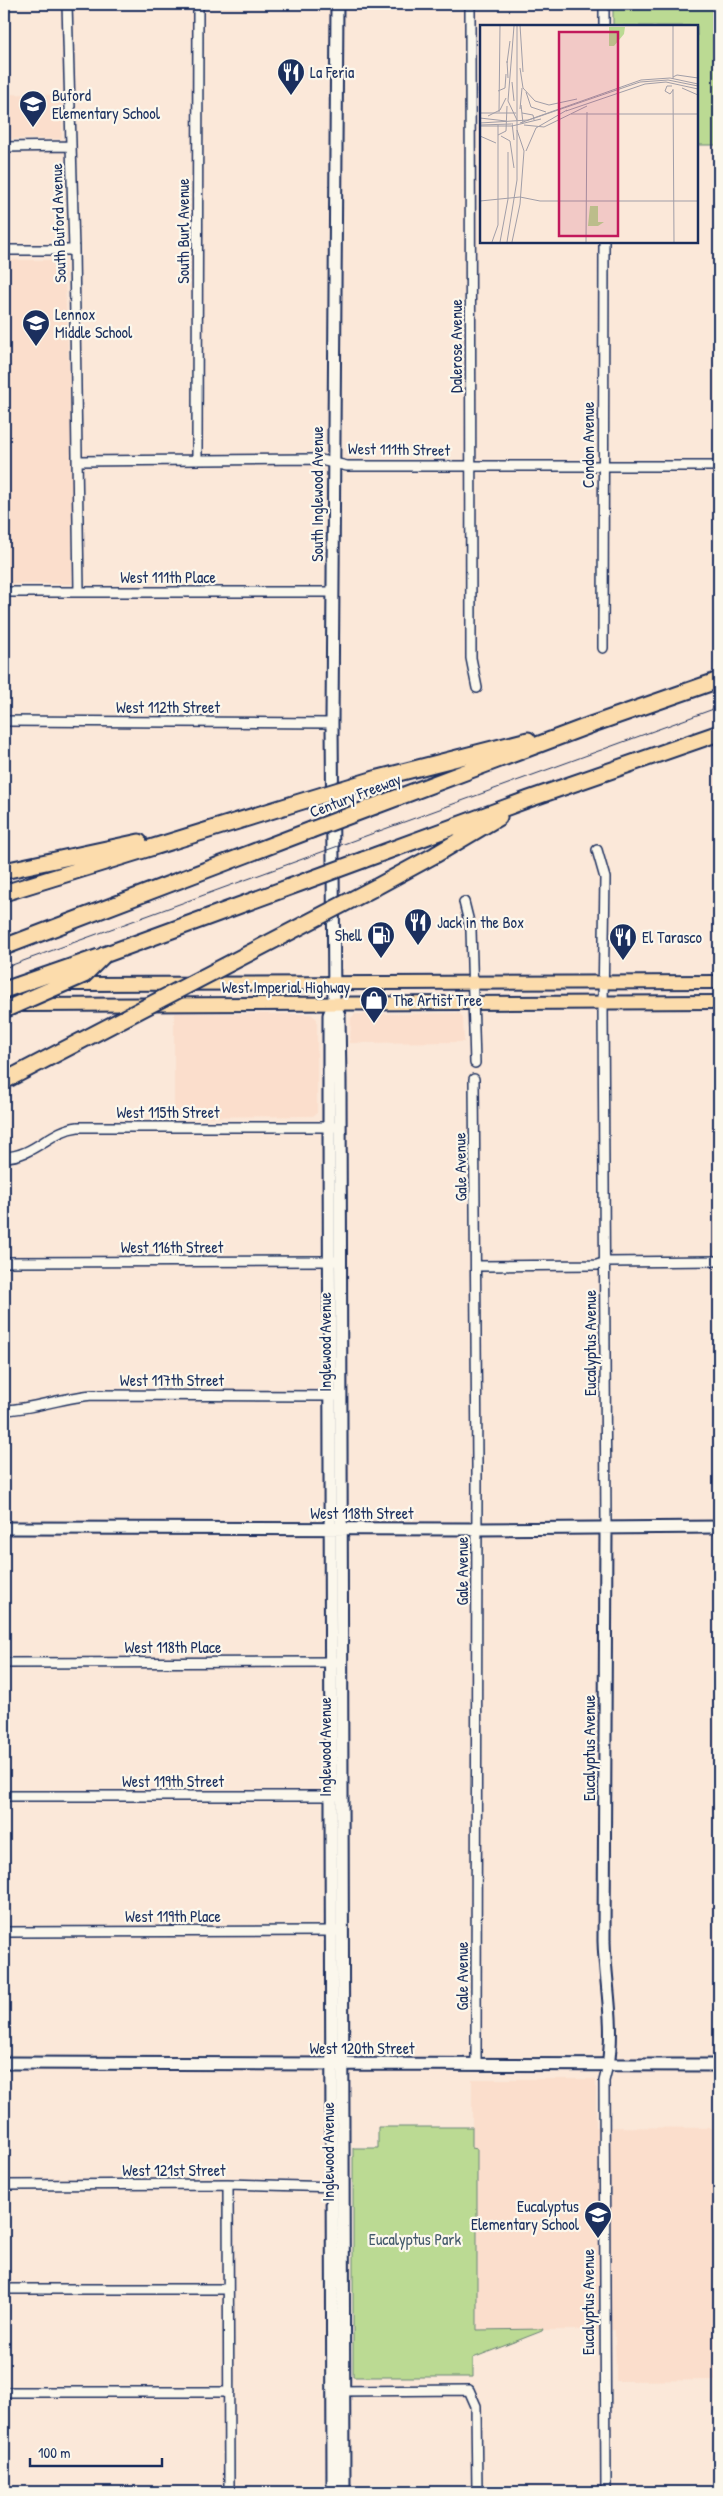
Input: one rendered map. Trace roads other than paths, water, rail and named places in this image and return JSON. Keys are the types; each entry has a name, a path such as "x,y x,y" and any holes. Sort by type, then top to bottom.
{"highway":[{"name":"Century Freeway","path":"4,947 593,724 719,680"},
{"path":"4,893 375,779 593,724"},
{"path":"4,990 528,799 719,733"},
{"path":"4,1081 436,855 528,799"},
{"path":"4,871 219,826"},
{"path":"4,1010 84,975 104,955"}],"main road":[{"name":"South Inglewood Avenue","path":"334,984 332,722 336,4"},
{"name":"West Imperial Highway","path":"4,984 605,984 719,982"},
{"name":"Inglewood Avenue","path":"334,984 334,1003 339,1015 335,1127 336,1931 332,2064 339,2187"},
{"name":"West Imperial Highway","path":"4,1005 719,1002"},
{"name":"West 118th Street","path":"4,1528 477,1529 719,1527"},
{"name":"Eucalyptus Avenue","path":"606,1528 604,1941 605,1968 609,1992 610,2051 608,2065"},
{"name":"Inglewood Avenue","path":"336,1931 344,2064 339,2187 339,2391 344,2492"},
{"name":"West 120th Street","path":"4,2064 719,2064"},
{"name":"Inglewood Avenue","path":"333,2492 339,2391"}],"street":[{"name":"South Buford Avenue","path":"67,4 74,250 79,592"},
{"name":"South Burl Avenue","path":"197,459 198,4"},
{"name":"Dalerose Avenue","path":"470,4 471,658 477,688"},
{"path":"604,4 604,25"},
{"path":"4,147 71,146"},
{"name":"Condon Avenue","path":"604,242 604,648"},
{"path":"4,250 74,250"},
{"name":"West 111th Street","path":"78,461 316,459 348,466 719,466"},
{"name":"West 111th Place","path":"4,592 333,592"},
{"name":"West 112th Street","path":"4,721 332,722"},
{"path":"597,850 605,878 604,1003"},
{"path":"464,902 471,930 475,1063"},
{"name":"Eucalyptus Avenue","path":"604,1003 606,1528"},
{"name":"Gale Avenue","path":"474,1079 477,1266 476,2064"},
{"name":"West 115th Street","path":"4,1157 20,1155 31,1151 62,1130 78,1127 335,1127"},
{"name":"West 116th Street","path":"4,1262 335,1261"},
{"path":"477,1266 597,1266 606,1262 719,1261"},
{"name":"West 117th Street","path":"4,1410 20,1410 73,1396 94,1395 336,1396"},
{"name":"West 118th Place","path":"4,1663 336,1662"},
{"name":"West 119th Street","path":"4,1796 336,1796"},
{"name":"West 119th Place","path":"4,1932 336,1931"},
{"name":"Eucalyptus Avenue","path":"606,2492 604,2080 608,2065"},
{"path":"228,2184 229,2492"},
{"name":"West 121st Street","path":"4,2186 228,2184 339,2187"},
{"path":"4,2290 228,2289"},
{"path":"339,2391 468,2390 476,2406 477,2492"},
{"path":"4,2392 228,2392"}],"tram line":[{"path":"4,968 719,707"}],"place":[{"name":"La Feria","path":"291,96"},
{"name":"Buford Elementary School","path":"33,128"},
{"name":"Lennox Middle School","path":"36,347"},
{"name":"Jack in the Box","path":"418,946"},
{"name":"Shell","path":"381,959"},
{"name":"El Tarasco","path":"623,961"},
{"name":"The Artist Tree","path":"374,1024"},
{"name":"Eucalyptus Elementary School","path":"598,2239"}],"park label":[{"name":"Eucalyptus Park","path":"415,2239"}]}
